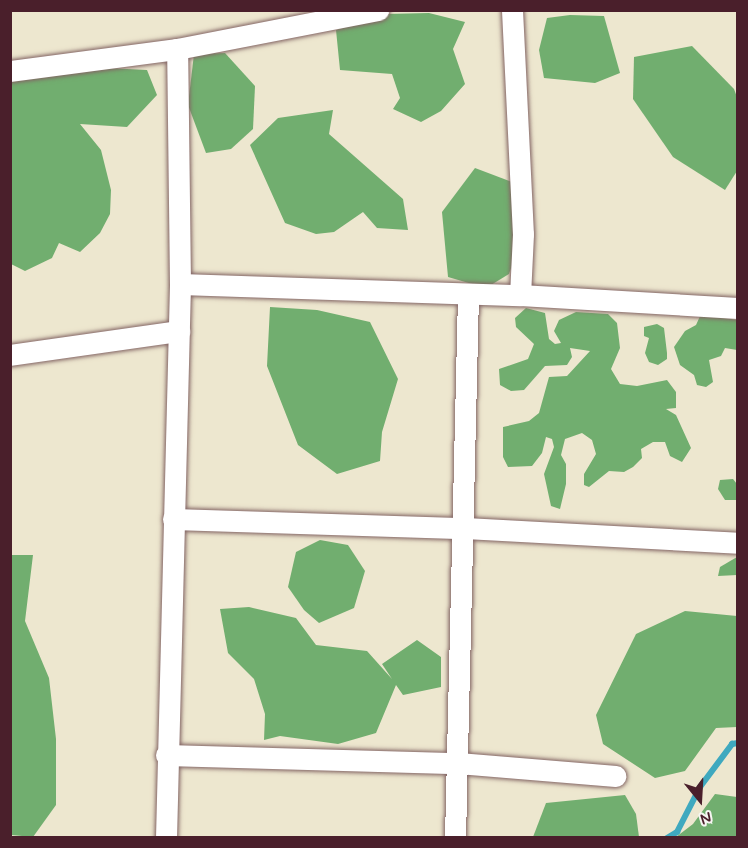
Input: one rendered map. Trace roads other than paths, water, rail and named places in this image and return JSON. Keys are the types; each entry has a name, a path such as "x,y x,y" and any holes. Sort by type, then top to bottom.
{"street":[{"path":"10,71 177,50 378,10"},
{"path":"512,10 523,234 520,296"},
{"path":"166,837 166,755 180,284 177,50"},
{"path":"180,284 520,296 738,308"},
{"path":"455,837 465,528 468,295"},
{"path":"10,354 179,331"},
{"path":"173,519 465,528 738,543"},
{"path":"166,755 458,764 615,776"}],"waterway":[{"path":"667,838 677,832 700,787 732,744 738,743"}]}
